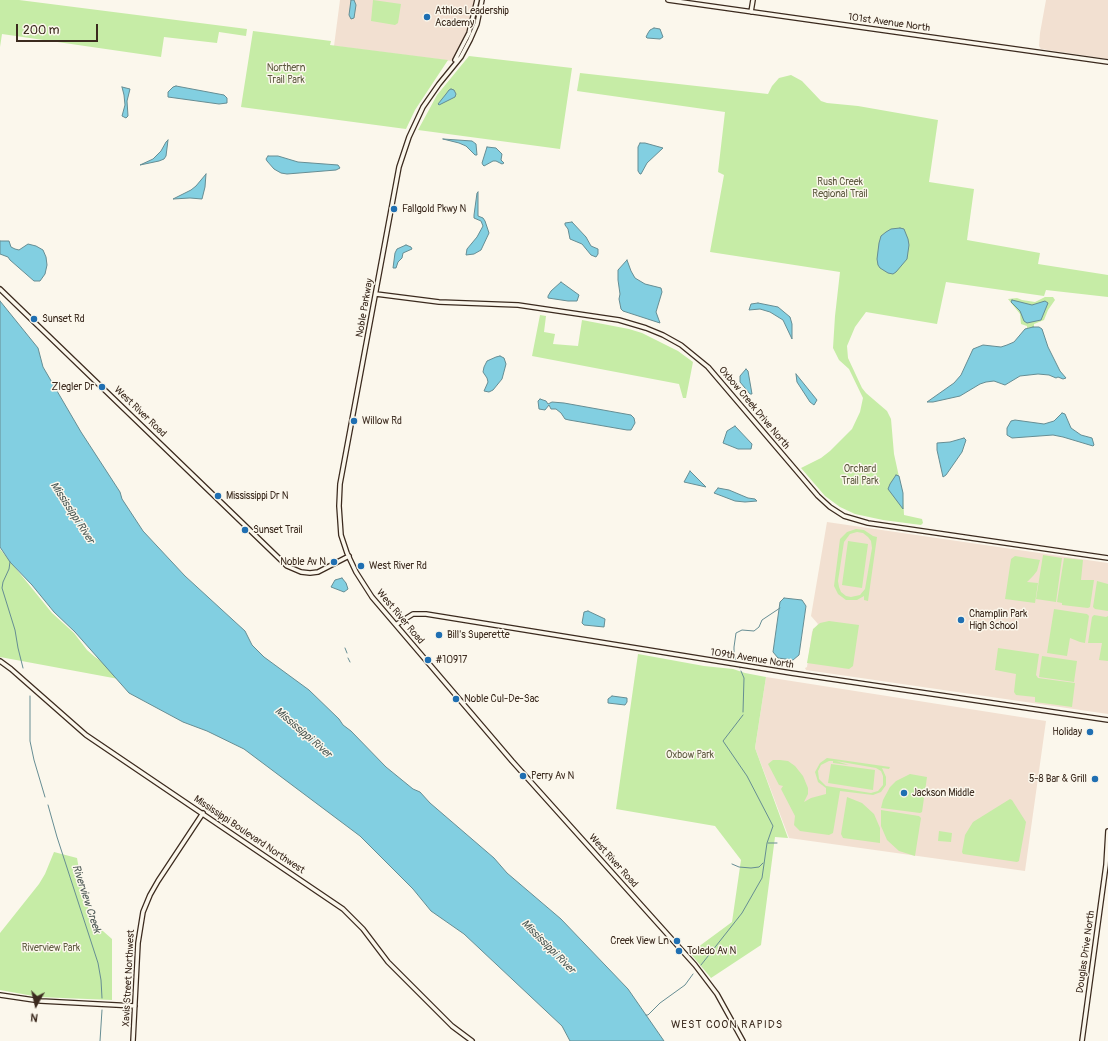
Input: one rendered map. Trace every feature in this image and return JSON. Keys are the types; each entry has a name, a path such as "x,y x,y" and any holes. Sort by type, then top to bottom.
{"street":[{"name":"Noble Parkway","path":"447,73 461,51 467,38 477,0"},
{"name":"Noble Parkway","path":"349,556 343,543 340,529 339,493 397,175 402,156 423,107 470,40 482,0"},
{"name":"101st Avenue North","path":"668,0 1108,62"},
{"path":"751,12 753,0"},
{"name":"West River Road","path":"0,289 288,566 301,572 318,572 349,556 368,591 512,760 695,965 719,998 742,1041"},
{"name":"Oxbow Creek Drive North","path":"376,294 439,302 512,304 613,319 640,325 681,345 708,367 818,496 826,504 840,513 856,520 868,523 1108,558"},
{"name":"109th Avenue North","path":"397,624 413,614 426,614 791,673 1108,720"},
{"name":"Mississippi Boulevard Northwest","path":"0,661 82,732 348,913 363,929 388,962 452,1026 472,1041"},
{"name":"Xavis Street Northwest","path":"133,1041 140,924 146,905 158,881 203,813"},
{"name":"Douglas Drive North","path":"1082,1041 1106,865 1108,831"},
{"name":"Douglas Drive North","path":"1106,865 1108,858"},
{"path":"0,995 44,1001 135,1006"}],"shaded area":[{"path":"340,0 475,0 465,37 452,61 334,46"},
{"path":"1046,0 1108,0 1108,59 1041,49 1039,46 1040,33"},
{"name":"Champlin Park High School","path":"827,522 1108,563 1108,714 806,670 805,668 807,667 812,632 818,624 811,616"},
{"name":"Jackson Middle","path":"766,677 1046,721 1025,871 789,838 755,748"}],"green space":[{"path":"0,0 19,0 247,29 246,36 219,32 217,43 164,37 161,57 2,34 0,47"},
{"path":"373,0 401,4 398,23 395,25 371,21"},
{"name":"Northern Trail Park","path":"253,31 331,41 330,45 448,60 415,110 406,129 241,107"},
{"path":"469,56 572,68 560,149 418,130 437,95"},
{"name":"Rush Creek Regional Trail","path":"580,73 768,94 772,86 779,78 791,75 802,81 821,101 827,103 858,106 938,120 929,182 974,189 967,240 1040,253 1038,264 1108,275 1108,297 1046,290 1044,296 946,282 937,324 866,312 855,327 847,346 848,358 862,388 887,411 891,419 894,454 903,495 904,515 922,519 923,523 921,525 883,520 855,514 840,507 825,496 801,468 821,458 852,429 860,412 863,398 849,369 839,360 833,348 840,272 710,252 724,175 718,172 725,112 577,91"},
{"path":"1045,297 1053,297 1055,300 1048,310 1044,320 1034,324 1034,327 1027,328 1027,326 1021,324 1020,314 1008,299 1017,298 1035,302"},
{"path":"540,315 546,316 544,332 555,334 553,344 578,346 582,320 642,333 678,351 693,362 686,398 683,398 679,384 532,356"},
{"path":"856,529 864,530 877,537 868,601 864,600 864,596 857,600 846,600 838,594 834,586 840,539 847,532","holes":["857,532 863,533 871,541 872,548 865,589 860,595 851,597 846,596 841,592 838,581 844,542 850,534"]},
{"path":"848,541 868,544 862,588 842,585"},
{"path":"0,549 52,613 74,633 87,650 113,669 124,680 0,657"},
{"path":"1043,555 1062,558 1056,602 1036,599"},
{"path":"1015,556 1040,560 1037,571 1027,582 1038,583 1035,603 1005,599 1011,559"},
{"path":"1064,558 1083,560 1081,580 1094,580 1090,607 1062,605 1062,603 1057,602"},
{"path":"1097,581 1108,584 1108,611 1095,609 1093,607"},
{"path":"1054,609 1087,614 1089,616 1085,643 1070,638 1067,656 1047,653"},
{"path":"1094,615 1108,616 1108,661 1099,660 1102,643 1088,643 1092,617"},
{"path":"829,621 859,625 853,666 849,669 807,663 813,629 820,623"},
{"path":"998,648 1039,654 1036,675 1038,678 1075,683 1072,707 1035,702 1035,697 1016,695 1014,692 1016,674 995,670"},
{"name":"Oxbow Park","path":"638,654 704,666 733,669 766,677 755,748 788,838 775,837 761,945 711,978 690,953 732,922 741,860 715,826 616,809"},
{"path":"1042,656 1077,661 1074,682 1039,677"},
{"path":"827,758 890,767 889,769 882,768 886,777 886,785 881,792 873,795 840,791 833,833 829,835 800,831 794,825 795,816 781,789 783,786 779,785 768,764 773,760 780,760 788,761 795,766 803,776 808,788 808,794 804,802 811,798 826,794 826,788 818,782 815,772 820,763","holes":["829,761 833,761 833,763 849,765 836,761 876,768 881,771 883,776 883,785 878,791 871,793 826,786 819,779 818,771 821,765"]},
{"path":"831,764 875,770 873,790 828,783"},
{"path":"910,774 927,777 922,812 881,808 883,800 890,787 896,781"},
{"path":"847,797 862,803 874,814 880,828 880,843 843,838 841,834"},
{"path":"1010,799 1026,822 1019,861 1017,862 963,854 962,852 965,835 973,822"},
{"path":"881,810 919,816 921,818 915,856 899,851 887,840 881,826"},
{"path":"939,831 952,833 951,842 938,841"},
{"name":"Riverview Park","path":"54,852 77,858 84,898 95,924 112,939 112,1000 39,997 0,990 0,933 39,884"}],"water":[{"path":"351,0 354,0 356,5 354,18 351,19 349,15"},
{"path":"654,28 660,29 663,37 660,39 646,37 650,30"},
{"path":"176,86 224,95 227,98 227,103 219,104 168,97 168,92"},
{"path":"122,87 130,89 127,101 128,116 126,118 122,116 125,105"},
{"path":"451,89 454,90 456,94 455,97 439,105 438,104"},
{"path":"443,139 472,141 476,144 477,155 475,155 466,146"},
{"path":"168,140 166,156 164,159 140,165 153,159 161,151"},
{"path":"640,143 663,148 647,163 641,174 638,171 638,147"},
{"path":"487,147 496,148 502,154 501,160 504,163 502,164 493,161 484,166 482,163"},
{"path":"268,156 278,156 298,162 338,165 340,168 336,170 287,174 281,173 274,169 267,161 266,159"},
{"path":"206,174 202,199 173,199 191,190"},
{"path":"478,192 478,216 483,218 485,221 489,233 481,250 474,254 466,255 467,249 477,237 483,226 481,221 474,218"},
{"path":"572,222 586,237 591,246 598,249 598,254 596,257 591,255 582,244 570,239 565,223"},
{"path":"891,229 904,229 908,239 909,245 907,259 896,272 893,274 888,273 878,265 877,259 879,243 881,236 886,232"},
{"path":"0,241 9,241 11,247 19,250 28,244 43,250 47,265 45,274 40,281 34,281 8,257 0,254"},
{"path":"406,245 412,249 403,253 402,258 398,262 396,268 393,268 397,249"},
{"path":"627,260 635,278 645,284 661,288 662,292 656,312 660,323 623,311 621,309 619,299 618,270"},
{"path":"561,282 579,295 577,301 548,298 551,291"},
{"path":"1012,300 1032,305 1045,301 1048,303 1041,320 1027,323 1024,321 1020,311 1011,302"},
{"name":"Mississippi River","path":"0,301 38,348 43,367 81,432 120,492 122,499 143,531 185,576 245,631 252,645 264,657 309,690 386,767 413,789 420,792 430,803 494,858 507,873 561,919 628,989 664,1041 570,1041 562,1026 464,934 431,911 413,889 360,836 244,749 207,731 183,722 129,693 75,632 54,612 32,585 10,562 0,547"},
{"path":"758,303 778,307 790,317 792,324 792,339 783,320 770,312 760,309 749,310 751,304"},
{"path":"1039,327 1042,329 1048,347 1060,371 1066,378 1056,378 1049,375 1038,374 1020,376 1005,385 994,381 986,382 960,396 927,402 954,383 961,375 973,349 983,345 1001,347 1007,345 1014,342 1025,329"},
{"path":"500,356 504,358 506,364 502,379 493,390 489,392 484,391 488,382 483,372 484,367 487,361"},
{"path":"746,369 748,371 752,394 750,394 740,382 740,376"},
{"path":"796,374 817,400 814,405 810,402 797,382"},
{"path":"540,399 546,401 548,404 552,402 564,403 631,415 634,418 635,423 631,430 627,430 565,419 561,413 556,409 551,409 549,405 545,410 539,409 538,401"},
{"path":"1062,413 1065,414 1071,428 1081,435 1092,438 1093,446 1053,435 1012,438 1007,435 1007,428 1011,421 1015,420 1044,424 1054,421"},
{"path":"735,426 752,444 751,449 738,449 723,443 727,431"},
{"path":"964,438 966,440 962,452 943,477 937,450 937,443 950,442"},
{"path":"690,471 706,487 684,482"},
{"path":"896,475 899,476 903,493 903,509 888,489"},
{"path":"718,488 729,490 757,501 735,501 714,493"},
{"path":"342,578 348,589 344,592 331,587 335,580"},
{"path":"784,598 802,600 806,606 799,655 793,660 778,658 773,652 780,602"},
{"path":"588,611 605,619 604,627 584,625 582,623 584,612"},
{"path":"612,696 627,698 627,702 625,705 608,703 608,699"}],"waterway":[{"name":"Riverview Creek","path":"10,562 2,588 15,630 23,668"},
{"path":"736,660 734,655 736,633 742,630 754,631 759,627 762,620 780,608"},
{"path":"345,648 347,653"},
{"path":"348,658 350,662"},
{"path":"741,671 744,678 743,712"},
{"name":"Riverview Creek","path":"30,696 30,741 45,797"},
{"path":"701,965 742,913 762,878 767,843 773,826 747,776 723,741 743,715"},
{"name":"Riverview Creek","path":"48,805 98,963 102,998"},
{"path":"768,843 777,843"},
{"path":"732,864 739,867 751,868 759,867 763,863"},
{"path":"646,1015 648,1015 660,1003 685,985 693,974"},
{"name":"Riverview Creek","path":"100,1041 102,1010"}],"place":[{"name":"Athlos Leadership Academy","path":"427,17"},
{"name":"Fallgold Pkwy N","path":"394,209"},
{"name":"Sunset Rd","path":"34,319"},
{"name":"ZIegler Dr","path":"102,387"},
{"name":"Willow Rd","path":"354,421"},
{"name":"Mississippi Dr N","path":"218,496"},
{"name":"Sunset Trail","path":"245,530"},
{"name":"Noble Av N","path":"334,562"},
{"name":"West River Rd","path":"361,566"},
{"name":"Champlin Park High School","path":"961,620"},
{"name":"Bill's Superette","path":"439,635"},
{"name":"#10917","path":"428,660"},
{"name":"Noble Cul-De-Sac","path":"456,699"},
{"name":"Holiday","path":"1090,732"},
{"name":"Perry Av N","path":"523,776"},
{"name":"5-8 Bar & Grill","path":"1095,779"},
{"name":"Jackson Middle","path":"904,793"},
{"name":"Creek View Ln","path":"677,941"},
{"name":"Toledo Av N","path":"679,951"}],"district":[{"name":"WEST COON RAPIDS","path":"727,1025"}],"park label":[{"name":"Orchard Trail Park","path":"860,474"}]}
